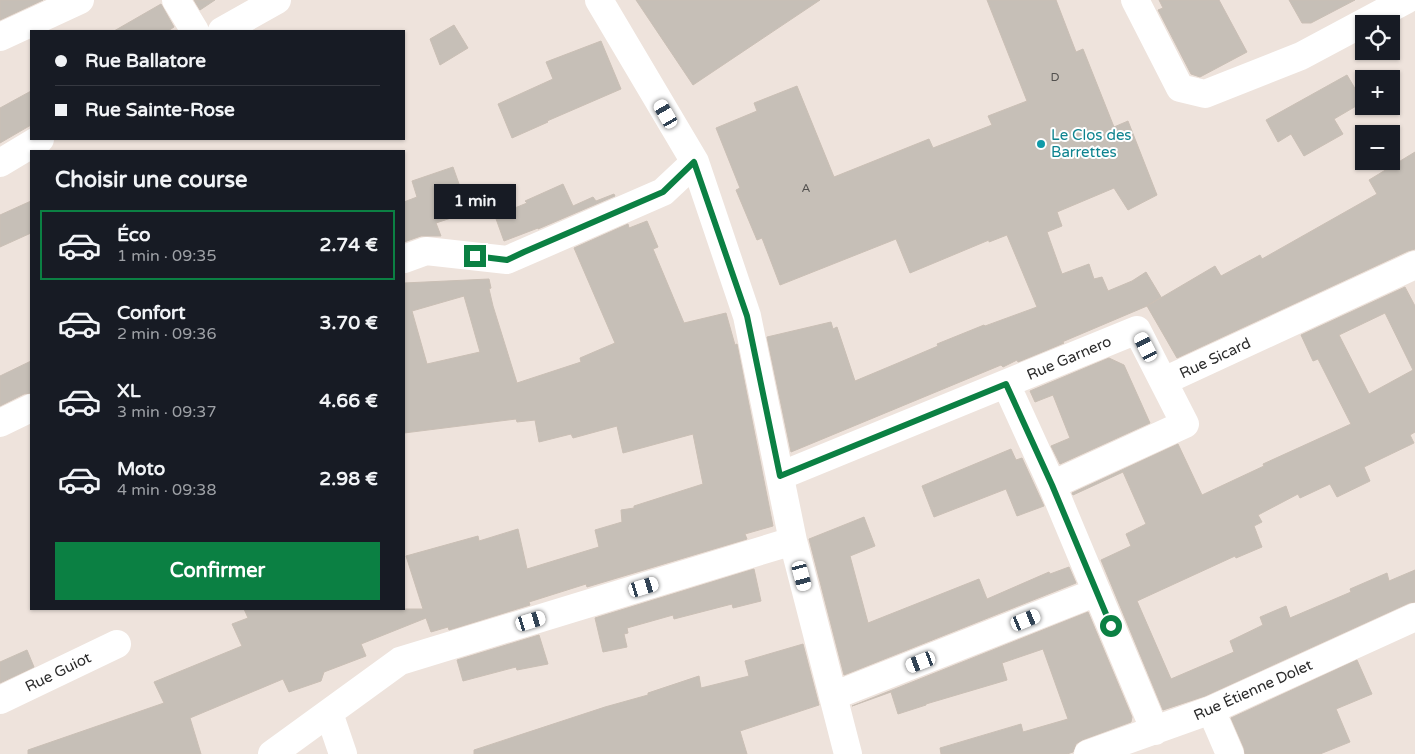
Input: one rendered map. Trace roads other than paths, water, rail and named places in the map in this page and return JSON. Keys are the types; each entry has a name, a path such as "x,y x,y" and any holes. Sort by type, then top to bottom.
{"street":[{"path":"0,37 80,0"},
{"path":"176,0 194,30"},
{"path":"224,30 277,0"},
{"path":"599,0 694,162 747,316 793,541 848,754"},
{"path":"1135,0 1180,88 1205,94 1301,56 1406,0"},
{"path":"0,163 38,140"},
{"path":"405,259 426,251 507,260 663,192 694,162"},
{"name":"Rue Sicard","path":"1052,485 1185,424 1164,381 1415,265"},
{"name":"Rue Garnero","path":"780,476 1137,330 1164,381"},
{"path":"1006,384 1052,485 1155,731"},
{"path":"0,423 30,408"},
{"path":"272,754 400,660 793,541"},
{"path":"833,696 1097,592"},
{"name":"Rue Étienne Dolet","path":"1088,754 1211,710 1415,617"},
{"name":"Rue Guiot","path":"0,700 117,644"},
{"path":"1211,710 1230,754"},
{"path":"330,713 343,754"}],"place":[{"name":"Le Clos des Barrettes","path":"1041,144"}]}
